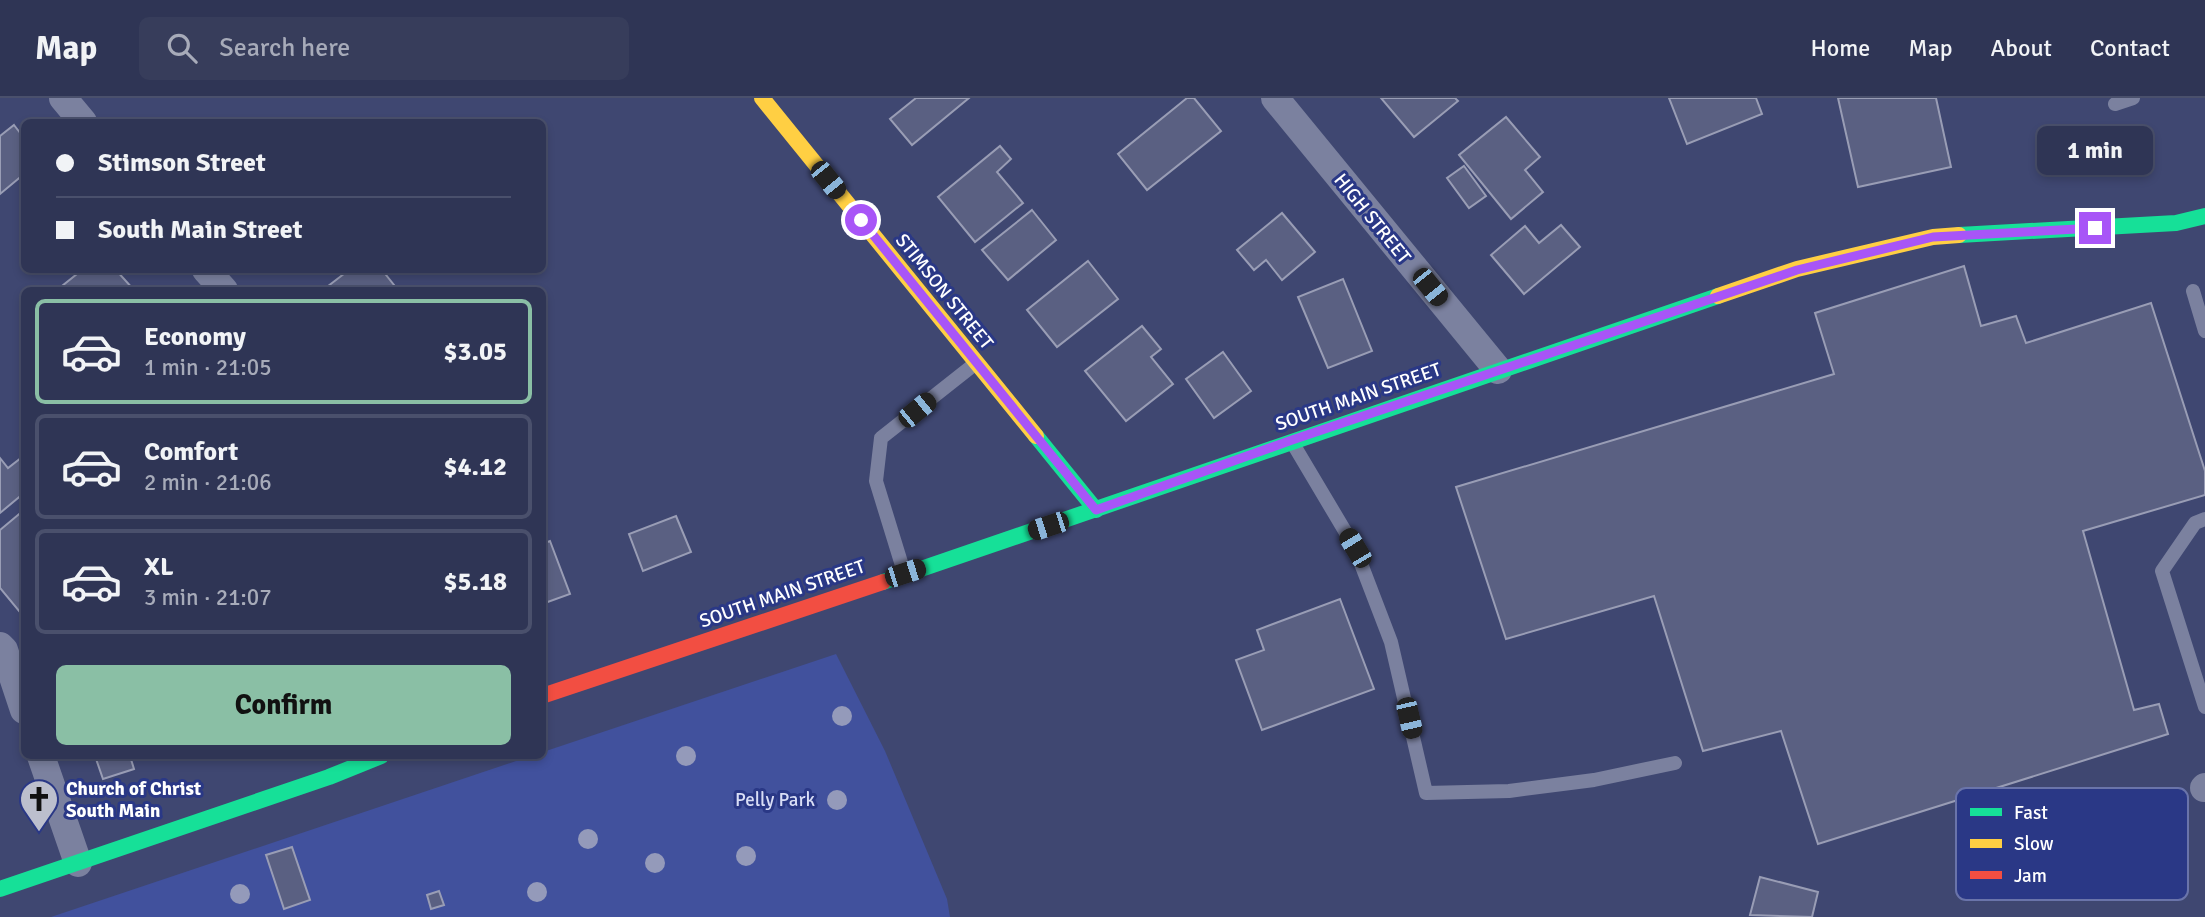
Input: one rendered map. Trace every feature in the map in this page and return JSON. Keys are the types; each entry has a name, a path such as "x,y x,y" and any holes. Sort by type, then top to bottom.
{"main road":[{"name":"STIMSON STREET","path":"762,98 1096,510"},
{"name":"SOUTH MAIN STREET","path":"546,695 1797,270 1933,237 2175,223 2205,216"},
{"path":"0,889 329,777 374,759"}],"street":[{"path":"63,98 80,119"},
{"name":"HIGH STREET","path":"1275,98 1498,370"},
{"path":"209,273 221,287"},
{"path":"0,646 4,650 21,701"},
{"path":"42,759 78,863"}],"lane":[{"path":"2115,104 2133,98"},
{"path":"2193,291 2205,331"},
{"path":"905,573 876,481 881,438 976,363"},
{"path":"1292,440 1355,548 1391,642 1426,793 1509,790 1594,780 1675,763"},
{"path":"2205,519 2195,523 2162,571 2205,707"}],"green space":[{"name":"Pelly Park","path":"836,654 885,751 947,899 950,917 51,917 522,759 546,759 546,751"}],"building":[{"path":"916,98 969,98 912,145 890,119"},
{"path":"1187,98 1194,98 1221,131 1147,190 1118,154"},
{"path":"1381,98 1455,98 1458,101 1414,137"},
{"path":"1669,98 1756,98 1762,114 1687,144"},
{"path":"1838,98 1936,98 1951,167 1858,187"},
{"path":"1506,117 1540,157 1525,170 1543,192 1511,219 1459,155"},
{"path":"14,125 21,134 21,176 0,194 0,136"},
{"path":"1000,146 1011,159 997,172 1023,203 975,242 938,197"},
{"path":"1464,166 1486,196 1469,208 1447,178"},
{"path":"1032,210 1056,240 1008,280 982,250"},
{"path":"1282,213 1315,252 1282,280 1266,260 1254,270 1237,250"},
{"path":"1561,225 1580,247 1524,294 1491,255 1525,226 1539,243"},
{"path":"1088,261 1118,299 1057,347 1027,310"},
{"path":"1964,266 1981,326 2016,316 2026,343 2151,303 2205,471 2205,495 2083,531 2134,710 2159,704 2168,734 1996,788 1956,788 1956,801 1818,844 1781,731 1703,751 1654,596 1506,639 1456,487 1834,374 1815,313"},
{"path":"78,273 119,273 131,287 63,287"},
{"path":"345,273 384,273 396,287 327,287"},
{"path":"1343,279 1372,351 1328,368 1298,297"},
{"path":"1142,326 1161,349 1151,357 1173,384 1126,421 1085,371"},
{"path":"1223,352 1251,391 1214,418 1186,379"},
{"path":"0,458 8,468 21,458 21,496 0,513"},
{"path":"21,512 21,613 0,588 0,530"},
{"path":"676,516 691,552 643,571 629,534"},
{"path":"550,541 570,594 546,603 546,542"},
{"path":"1340,599 1374,689 1262,730 1236,660 1264,650 1257,630"},
{"path":"96,759 131,759 134,769 103,779"},
{"path":"292,847 310,900 284,909 266,855"},
{"path":"1760,877 1818,892 1812,917 1750,915"},
{"path":"439,891 444,905 431,909 427,895"}],"traffic: fast":[{"path":"1959,235 2176,223 2205,216"},
{"path":"883,582 1718,296"},
{"path":"1036,436 1096,510"},
{"path":"0,889 329,777 374,759"}],"traffic: slow":[{"path":"762,98 1036,436"},
{"path":"1718,296 1797,269 1933,237 1959,235"}],"traffic: jam":[{"path":"546,695 883,582"}],"place":[{"name":"Church of Christ South Main","path":"39,833"}],"route":[{"path":"861,220 1096,510 1292,440 1797,270 1933,237 2095,228"}]}
